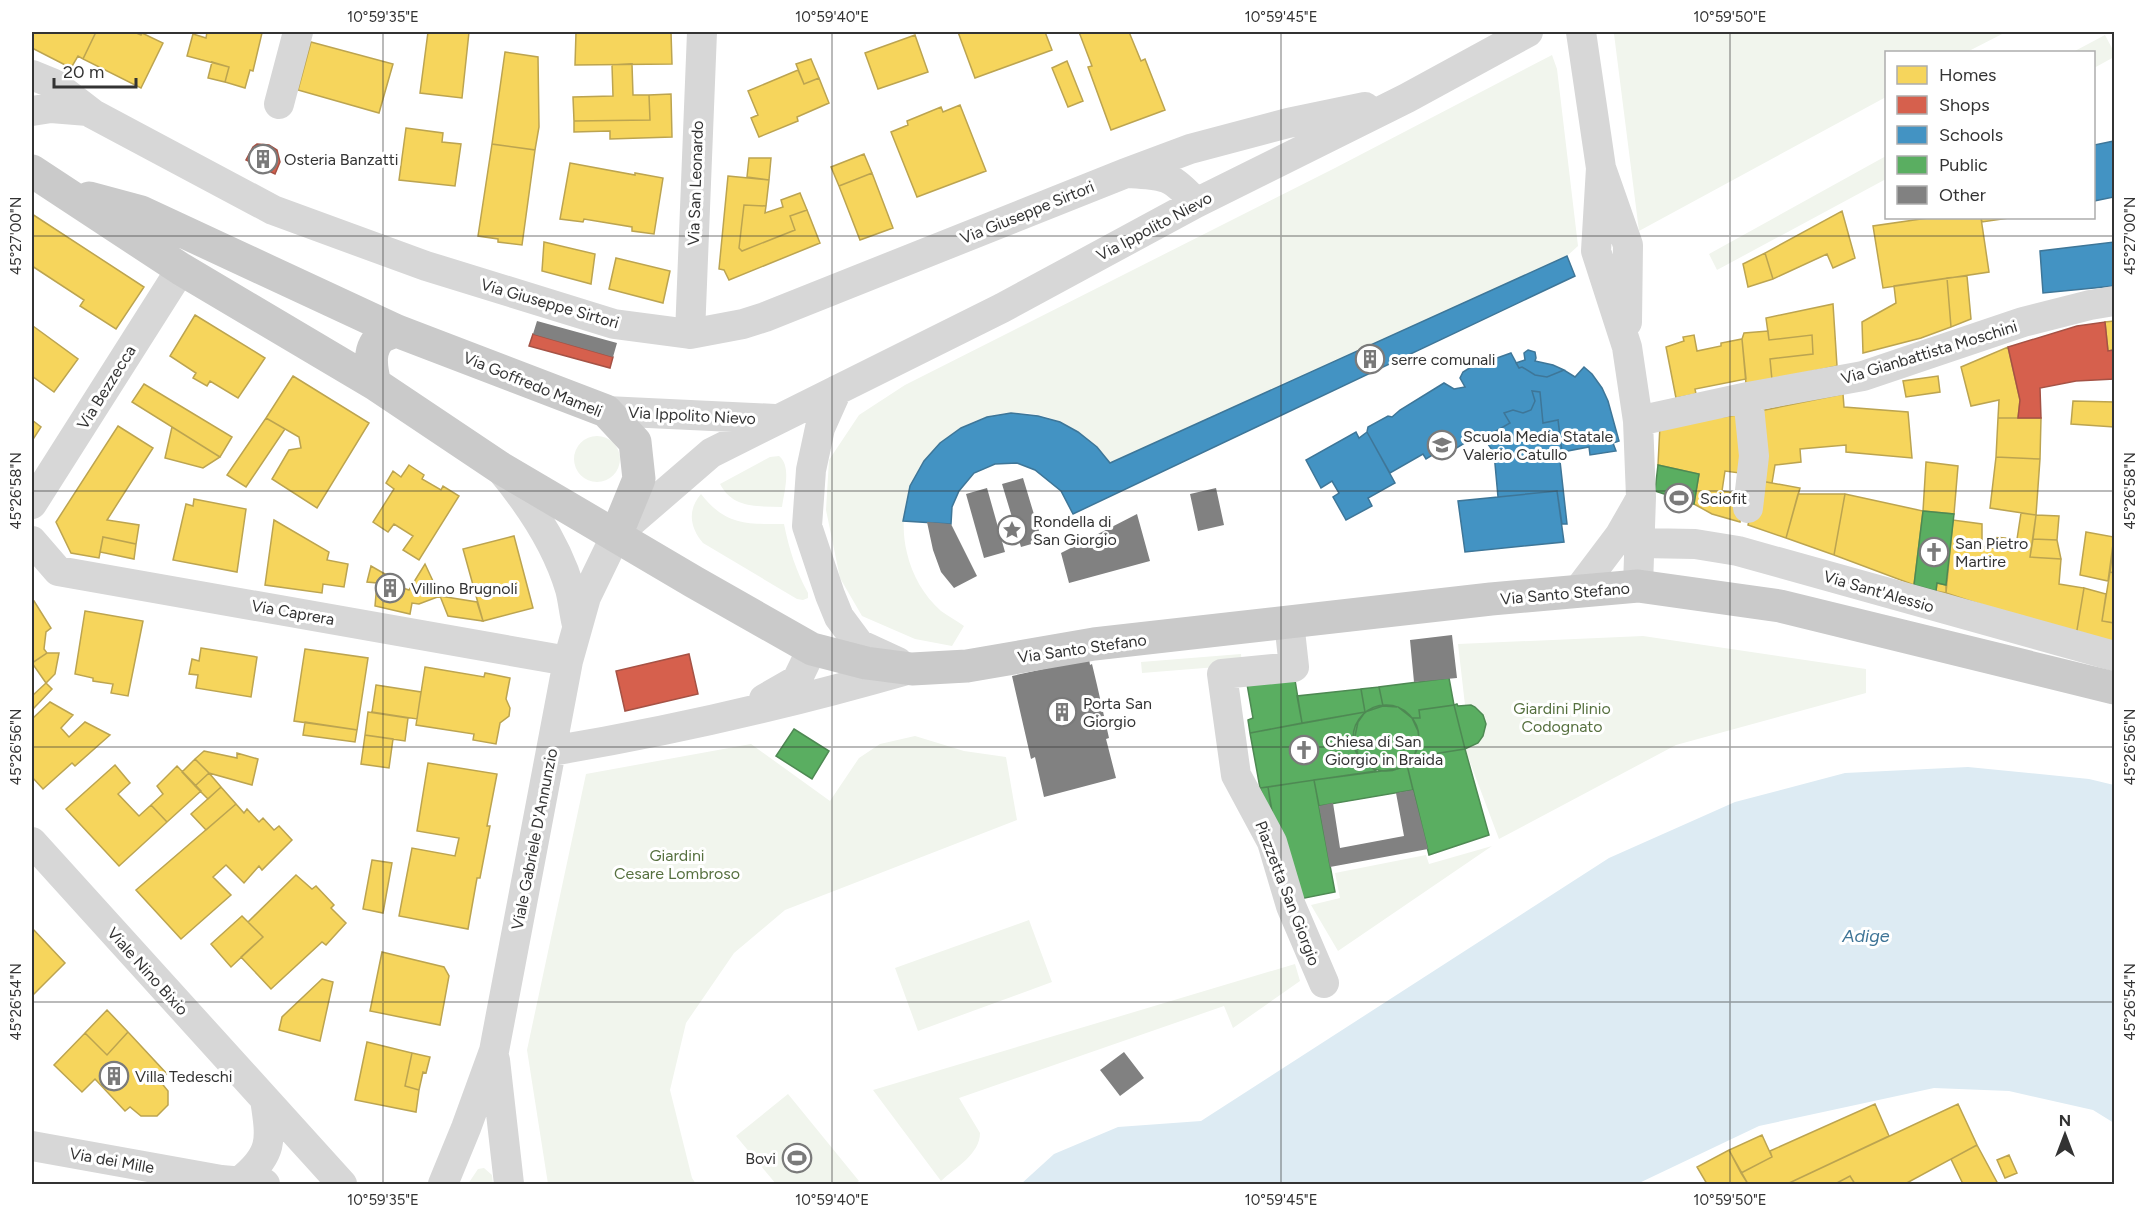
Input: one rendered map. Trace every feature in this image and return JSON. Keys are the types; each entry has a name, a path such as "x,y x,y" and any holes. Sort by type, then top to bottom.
{"main road":[{"name":"Via Goffredo Mameli","path":"32,171 181,269 375,384 499,467 812,649 866,663 912,669 958,667 1008,659"},
{"name":"Via Goffredo Mameli","path":"65,192 141,212 398,331 606,411 635,442 639,479 616,535"},
{"path":"299,338 314,338 324,333 330,325 332,311 326,298"},
{"path":"375,384 371,368 372,354 383,336 398,331"},
{"name":"Via Santo Stefano","path":"1008,659 1094,644 1638,586 1780,606 2115,688"}],"street":[{"path":"279,104 298,32"},
{"name":"Via San Leonardo","path":"690,334 702,32"},
{"name":"Via Ippolito Nievo","path":"616,535 711,453 1002,308 1196,203 1407,98 1528,32"},
{"path":"1581,32 1601,168 1596,251 1627,347 1638,421 1641,497 1638,586"},
{"name":"Via Giuseppe Sirtori","path":"32,75 54,84 88,111 264,205 305,222 426,266 614,324 690,334 765,317 1190,149 1288,123 1407,98"},
{"name":"Via Giuseppe Sirtori","path":"32,111 51,108 88,111"},
{"name":"Via Giuseppe Sirtori","path":"1126,173 1164,176 1180,185 1196,203"},
{"name":"Via Bezzecca","path":"32,504 181,269"},
{"name":"Via Gianbattista Moschini","path":"1638,421 1863,376 2023,322 2115,301"},
{"path":"837,390 820,428 811,470 807,526 839,617 859,644 912,669"},
{"path":"1743,529 1754,456 1749,397"},
{"name":"Via Ippolito Nievo","path":"606,411 778,419"},
{"name":"Viale Gabriele D'Annunzio","path":"499,467 520,493 557,554 570,589 577,628"},
{"path":"1577,592 1620,535 1641,497"},
{"name":"Via Sant'Alessio","path":"1641,543 1695,544 1743,529 2115,656"},
{"name":"Viale Gabriele D'Annunzio","path":"443,1185 494,1051 568,661 586,597 616,535"},
{"name":"Via Caprera","path":"32,541 58,570 568,661"},
{"name":"Piazzetta San Giorgio","path":"1289,622 1293,667 1222,674 1236,775 1272,842 1291,906 1324,983"},
{"name":"Via Goffredo Mameli","path":"737,714 797,680 812,649"},
{"name":"Via Goffredo Mameli","path":"551,751 826,694 912,669"},
{"name":"Viale Nino Bixio","path":"32,842 342,1185"},
{"name":"Viale Gabriele D'Annunzio","path":"494,1051 508,1185"},
{"path":"230,1182 257,1168 268,1148 269,1130 265,1099"},
{"name":"Via dei Mille","path":"32,1146 230,1182"},
{"path":"115,1160 127,1174 131,1185"}],"green space":[{"path":"1619,32 2006,32 1969,51 1885,51 1885,98 1639,231 1614,34"},
{"path":"2105,35 2114,52 2114,57 2095,67 2095,51 2075,51"},
{"path":"1552,55 1557,69 1578,246 1567,256 1110,463 1076,431 1062,423 1030,414 999,414 970,424 944,440 924,462 910,490 904,520 907,553 919,585 941,611 964,626 952,646 915,639 862,616 840,578 826,510 829,460 859,415 905,385 1335,168"},
{"path":"1885,157 1885,180 1717,270 1709,254"},
{"path":"597,436 613,443 620,459 613,475 597,482 581,475 574,459 581,443"},
{"path":"779,456 783,460 786,473 782,507 755,506 739,502 725,492 720,484 770,457"},
{"path":"701,494 728,518 748,523 784,524 793,560 808,593 808,598 797,599 703,543 695,531 692,519 694,506"},
{"name":"Giardini Plinio Codognato","path":"1643,636 1866,669 1866,693 1676,745 1499,839 1465,749 1480,739 1485,725 1481,712 1465,705 1458,644"},
{"path":"1241,654 1242,665 1142,673 1141,662"},
{"name":"Giardini Cesare Lombroso","path":"915,736 964,751 1006,757 1017,820 785,910 734,953 686,1023 670,1090 692,1178 696,1184 548,1184 527,1050 586,774 751,744 830,801 859,758 880,744"},
{"path":"1492,846 1338,951 1311,905 1340,898 1335,873 1426,855 1429,864"},
{"path":"1029,920 1052,982 918,1031 895,968"},
{"path":"1295,964 1300,981 1233,1028 1224,1006 959,1098 980,1133 979,1141 972,1154 941,1181 873,1090"},
{"name":"Bovi","path":"788,1094 859,1181 854,1184 776,1184 736,1136"},
{"path":"484,1168 492,1175 493,1184 468,1184 478,1169"}],"water":[{"name":"Adige","path":"1968,767 2089,779 2114,785 2114,1123 2093,1110 2009,1091 1934,1088 1759,1126 1637,1184 1021,1184 1054,1154 1118,1127 1201,1121 1609,858 1735,802 1845,773"}],"building: Homes":[{"path":"32,32 96,32 83,59 78,56 71,68 32,48"},
{"path":"96,32 134,32 141,35 142,33 163,43 141,88 83,59"},
{"path":"207,32 262,33 253,71 250,70 245,88 225,82 229,67 187,56 193,34 206,38"},
{"path":"428,32 469,32 462,98 420,93"},
{"path":"576,32 671,32 672,64 575,65"},
{"path":"958,32 1045,32 1052,50 975,78"},
{"path":"1079,32 1129,32 1141,61 1145,59 1165,110 1111,130 1088,67 1092,66"},
{"path":"915,35 928,72 878,89 865,53"},
{"path":"311,42 393,64 379,113 298,90"},
{"path":"505,52 538,57 539,127 535,150 492,144"},
{"path":"811,59 819,78 804,84 796,64"},
{"path":"1067,61 1083,101 1068,107 1052,68"},
{"path":"212,62 229,67 225,82 208,78"},
{"path":"632,64 633,95 649,95 650,120 574,121 573,97 613,96 612,65"},
{"path":"798,70 804,84 819,78 829,103 797,117 798,121 759,137 751,118 758,115 748,91"},
{"path":"671,94 672,137 610,139 610,131 574,132 574,121 650,120 649,95"},
{"path":"960,105 986,171 917,197 891,132 908,125 907,121 941,107 943,112"},
{"path":"406,128 443,133 442,142 461,144 455,186 399,180"},
{"path":"492,144 535,150 522,245 498,242 498,239 478,236"},
{"path":"864,154 872,173 839,186 831,167"},
{"path":"749,158 771,158 769,180 747,177"},
{"path":"570,163 663,178 654,234 632,231 632,227 584,219 583,222 560,219"},
{"path":"872,173 893,228 860,240 839,186"},
{"path":"728,176 769,180 766,206 744,205 739,248 742,251 795,230 790,216 807,210 820,243 729,280 724,270 719,269"},
{"path":"800,193 807,210 790,216 795,230 742,251 739,248 744,205 766,206 765,213 783,207 781,200"},
{"path":"1842,211 1855,258 1833,268 1827,254 1773,279 1765,253"},
{"path":"32,214 144,287 116,329 80,306 84,300 32,266"},
{"path":"1921,219 1981,219 1989,272 1883,288 1873,226"},
{"path":"1981,219 2002,219 1982,222"},
{"path":"544,242 595,254 591,284 542,271"},
{"path":"1765,253 1773,279 1748,287 1743,264"},
{"path":"616,258 670,271 663,303 609,289"},
{"path":"1967,276 1971,319 1951,327 1947,278"},
{"path":"1947,278 1951,327 1921,338 1863,353 1862,322 1896,303 1894,286"},
{"path":"1833,304 1837,366 1772,380 1770,359 1813,354 1812,335 1769,340 1766,318"},
{"path":"195,315 265,358 238,398 210,381 207,386 193,378 196,373 170,356"},
{"path":"2114,321 2114,350 2108,351 2105,322"},
{"path":"33,326 78,359 54,392 32,376"},
{"path":"1768,331 1769,340 1812,335 1813,354 1770,359 1772,380 1746,384 1742,339 1744,333"},
{"path":"1694,335 1697,351 1742,339 1746,379 1695,389 1696,394 1676,398 1666,347 1684,341 1683,337"},
{"path":"2008,347 2020,400 2018,418 1998,418 1999,400 1971,406 1961,367"},
{"path":"293,376 369,423 317,508 272,479 289,450 301,448 299,437 266,418"},
{"path":"1938,376 1940,392 1906,397 1903,381"},
{"path":"144,384 232,437 220,457 132,402"},
{"path":"1843,394 1844,407 1908,412 1912,458 1846,452 1846,445 1800,449 1801,462 1775,465 1772,483 1755,480 1755,412"},
{"path":"2073,401 2114,402 2114,427 2071,424"},
{"path":"1745,414 1747,474 1725,471 1722,491 1744,494 1740,522 1712,514 1694,504 1699,474 1658,465 1660,425"},
{"path":"266,418 285,429 246,487 227,475"},
{"path":"1998,418 2041,418 2040,459 1996,457"},
{"path":"32,420 41,427 32,441"},
{"path":"118,426 153,448 107,520 139,525 136,544 103,537 99,558 71,553 56,522"},
{"path":"172,427 220,457 203,468 165,458"},
{"path":"1996,457 2040,459 2036,515 1990,508"},
{"path":"1926,462 1958,466 1954,514 1923,511"},
{"path":"409,465 424,475 422,479 441,490 443,486 459,496 419,560 403,550 413,536 394,524 388,532 373,522 394,489 386,483 393,471 401,477"},
{"path":"1755,480 1800,488 1786,538 1748,525 1755,495"},
{"path":"1798,494 1845,494 1834,555 1786,538"},
{"path":"1845,494 1923,511 1914,585 1834,555"},
{"path":"194,499 246,509 237,572 173,560 186,504 193,506"},
{"path":"2021,513 2036,515 2030,557 2061,559 2059,584 2084,588 2076,636 1946,593 1953,520 1982,524 1982,546 1993,548 1994,537 2017,539"},
{"path":"2036,515 2059,516 2057,540 2033,539"},
{"path":"274,520 329,552 327,560 348,564 344,587 323,584 322,593 265,585"},
{"path":"2086,532 2114,537 2108,581 2080,575"},
{"path":"514,536 533,608 483,621 463,549"},
{"path":"103,537 136,544 134,559 100,552"},
{"path":"2033,539 2057,540 2061,559 2030,557"},
{"path":"2114,543 2114,573 2110,572"},
{"name":"Villino Brugnoli","path":"425,564 440,596 419,604 412,603 410,614 375,606 377,583 367,582 371,566 399,582 397,586 409,590"},
{"path":"2110,572 2114,573 2114,623 2102,621"},
{"path":"1937,583 1946,585 1946,593 1936,591"},
{"path":"2084,588 2106,594 2102,621 2114,623 2114,645 2076,636"},
{"path":"440,596 477,602 483,621 448,616"},
{"path":"34,601 51,628 46,632 44,649 47,653 32,663 32,602"},
{"path":"85,611 143,621 128,696 111,693 113,684 93,681 93,678 75,674"},
{"path":"201,648 257,657 251,697 196,688 198,675 189,674 192,659 199,661"},
{"path":"305,649 368,658 357,730 294,721"},
{"path":"47,653 59,653 55,674 46,683 32,663"},
{"path":"425,667 484,677 485,673 510,678 506,699 510,708 509,716 500,723 496,744 473,740 474,734 416,725"},
{"path":"46,683 52,689 32,710 32,696"},
{"path":"376,685 421,692 417,719 372,712"},
{"path":"50,702 73,715 61,728 69,737 85,722 110,735 75,766 72,763 43,789 32,777 32,719"},
{"path":"368,712 408,718 405,741 365,735"},
{"path":"305,722 357,730 355,742 303,735"},
{"path":"365,735 393,739 389,768 361,764"},
{"path":"204,751 237,758 237,753 258,759 252,785 209,773 195,759"},
{"path":"195,759 209,773 195,786 182,772"},
{"path":"428,763 497,774 487,826 490,826 480,878 477,878 468,929 399,916 412,848 455,856 459,838 417,831"},
{"path":"115,765 130,783 118,794 139,816 151,805 167,822 119,866 66,809"},
{"path":"177,766 201,791 167,822 151,805 163,794 157,786"},
{"path":"209,773 221,787 208,799 195,786"},
{"path":"221,787 236,804 206,830 191,814"},
{"path":"236,804 244,813 247,809 259,822 263,818 274,830 279,826 292,840 262,870 259,866 244,883 226,865 213,877 231,895 181,939 136,890"},
{"path":"372,860 392,863 383,913 363,909"},
{"path":"296,875 312,889 316,886 334,905 331,908 346,923 326,945 322,942 271,989 241,957 263,937 248,922"},
{"path":"242,916 263,937 231,967 211,944"},
{"path":"32,928 65,963 32,996"},
{"path":"382,952 444,967 449,976 440,1025 370,1011"},
{"path":"322,979 333,982 320,1041 279,1030 282,1017"},
{"path":"107,1010 128,1032 107,1055 85,1033"},
{"name":"Villa Tedeschi","path":"128,1032 167,1074 159,1080 168,1091 168,1105 157,1116 141,1116 130,1107 125,1111 95,1079 82,1092 54,1065 85,1033 107,1055"},
{"path":"367,1042 412,1053 405,1086 419,1090 416,1112 355,1100"},
{"path":"412,1053 430,1057 426,1073 423,1072 419,1090 405,1086"},
{"path":"1875,1104 1889,1136 1787,1184 1748,1184 1741,1173 1772,1157 1770,1151"},
{"path":"1958,1104 1977,1145 1905,1184 1855,1184 1850,1176 1835,1184 1787,1184"},
{"path":"1762,1135 1772,1157 1741,1173 1729,1150"},
{"path":"1977,1145 1998,1184 1963,1184 1951,1159"},
{"path":"1729,1150 1748,1184 1707,1184 1697,1167"},
{"path":"2009,1155 2017,1173 2005,1178 1997,1160"},
{"path":"1850,1176 1855,1184 1835,1184"}],"building: Shops":[{"name":"Osteria Banzatti","path":"257,144 269,145 277,150 280,162 275,174 246,160"},
{"path":"2105,322 2108,351 2114,350 2114,379 2076,381 2040,388 2041,418 2018,418 2020,400 2008,347 2077,326"},
{"path":"533,334 613,357 610,368 529,346"},
{"path":"689,654 698,694 625,711 616,671"}],"building: Schools":[{"path":"2114,141 2114,197 2095,201 2095,145"},
{"path":"2114,242 2114,286 2043,293 2040,251"},
{"name":"serre comunali","path":"1567,256 1575,276 1073,514 1061,491 1035,470 1017,463 995,464 974,473 959,491 952,507 951,524 903,521 910,486 924,461 940,443 961,428 987,417 1011,413 1038,416 1060,422 1097,447 1110,463"},
{"path":"1528,350 1535,352 1535,361 1564,370 1547,377 1535,375 1522,367 1519,368 1516,363 1525,360 1524,353"},
{"path":"1511,353 1519,368 1522,367 1535,375 1547,377 1564,370 1575,377 1584,367 1592,374 1608,401 1619,441 1613,443 1616,451 1590,455 1589,447 1562,452 1558,420 1543,423 1540,392 1532,391 1535,401 1531,410 1523,413 1513,410 1504,413 1510,423 1484,438 1481,433 1455,449 1452,443 1426,459 1423,454 1390,473 1367,432 1368,427 1388,416 1392,417 1444,383 1454,389 1465,387 1460,378 1463,372 1487,357 1497,358"},
{"path":"1532,391 1540,392 1543,423 1558,420 1567,524 1562,524 1557,491 1498,497 1494,453 1484,438 1510,423 1504,413 1513,410 1523,413 1531,410 1535,401"},
{"path":"1356,432 1359,438 1367,432 1395,483 1368,498 1372,506 1346,520 1333,497 1339,493 1332,481 1321,488 1306,460"},
{"path":"1557,491 1564,542 1465,552 1458,501"}],"building: Public":[{"path":"1658,465 1699,474 1694,504 1655,491"},
{"name":"San Pietro Martire","path":"1923,511 1954,514 1946,585 1937,583 1936,591 1914,585"},
{"path":"1294,674 1302,723 1250,733 1248,720 1253,718 1247,684"},
{"path":"1449,678 1454,705 1419,710 1420,718 1412,718 1398,707 1383,706 1379,687"},
{"path":"1379,687 1383,706 1365,712 1361,689"},
{"path":"1361,689 1365,712 1302,723 1297,696"},
{"path":"1386,705 1399,708 1409,715 1416,725 1419,738 1416,751 1409,761 1399,768 1386,771 1373,768 1363,761 1356,751 1353,738 1356,725 1363,715 1373,708"},
{"path":"1454,705 1458,706 1475,707 1483,715 1486,724 1483,736 1478,743 1465,749"},
{"path":"1454,705 1465,749 1414,757 1419,739 1412,718 1420,718 1419,710"},
{"name":"Chiesa di San Giorgio in Braida","path":"1365,712 1358,722 1354,741 1359,758 1376,771 1260,788 1250,733"},
{"path":"794,729 829,751 812,779 776,756"},
{"path":"1465,749 1489,835 1429,855 1407,765 1414,757"},
{"path":"1407,765 1413,790 1319,806 1314,780 1397,769"},
{"path":"1314,780 1335,892 1295,900 1277,847 1268,787"},
{"path":"1268,787 1274,823 1260,788"}],"building: Other":[{"path":"537,321 617,343 613,357 533,334"},
{"path":"1023,478 1042,541 1021,547 1002,484"},
{"path":"987,488 1005,552 984,558 966,494"},
{"path":"1216,488 1224,525 1198,531 1190,494"},
{"path":"1137,514 1150,561 1069,583 1061,553"},
{"path":"927,522 951,524 977,576 954,588 941,572"},
{"path":"1452,635 1457,678 1414,682 1410,640"},
{"name":"Porta San Giorgio","path":"1089,659 1097,685 1109,738 1106,739 1116,778 1044,797 1035,757 1031,759 1012,676"},
{"path":"1413,790 1428,849 1330,867 1319,806 1333,803 1340,848 1404,836 1396,793"},
{"path":"1124,1052 1144,1078 1120,1096 1100,1070"}],"place":[{"name":"Osteria Banzatti","path":"263,159"},
{"name":"serre comunali","path":"1370,359"},
{"name":"Scuola Media Statale Valerio Catullo","path":"1442,445"},
{"name":"Sciofit","path":"1679,498"},
{"name":"Rondella di San Giorgio","path":"1012,530"},
{"name":"San Pietro Martire","path":"1934,552"},
{"name":"Villino Brugnoli","path":"390,588"},
{"name":"Porta San Giorgio","path":"1062,712"},
{"name":"Chiesa di San Giorgio in Braida","path":"1304,750"},
{"name":"Villa Tedeschi","path":"114,1076"},
{"name":"Bovi","path":"797,1158"}]}
